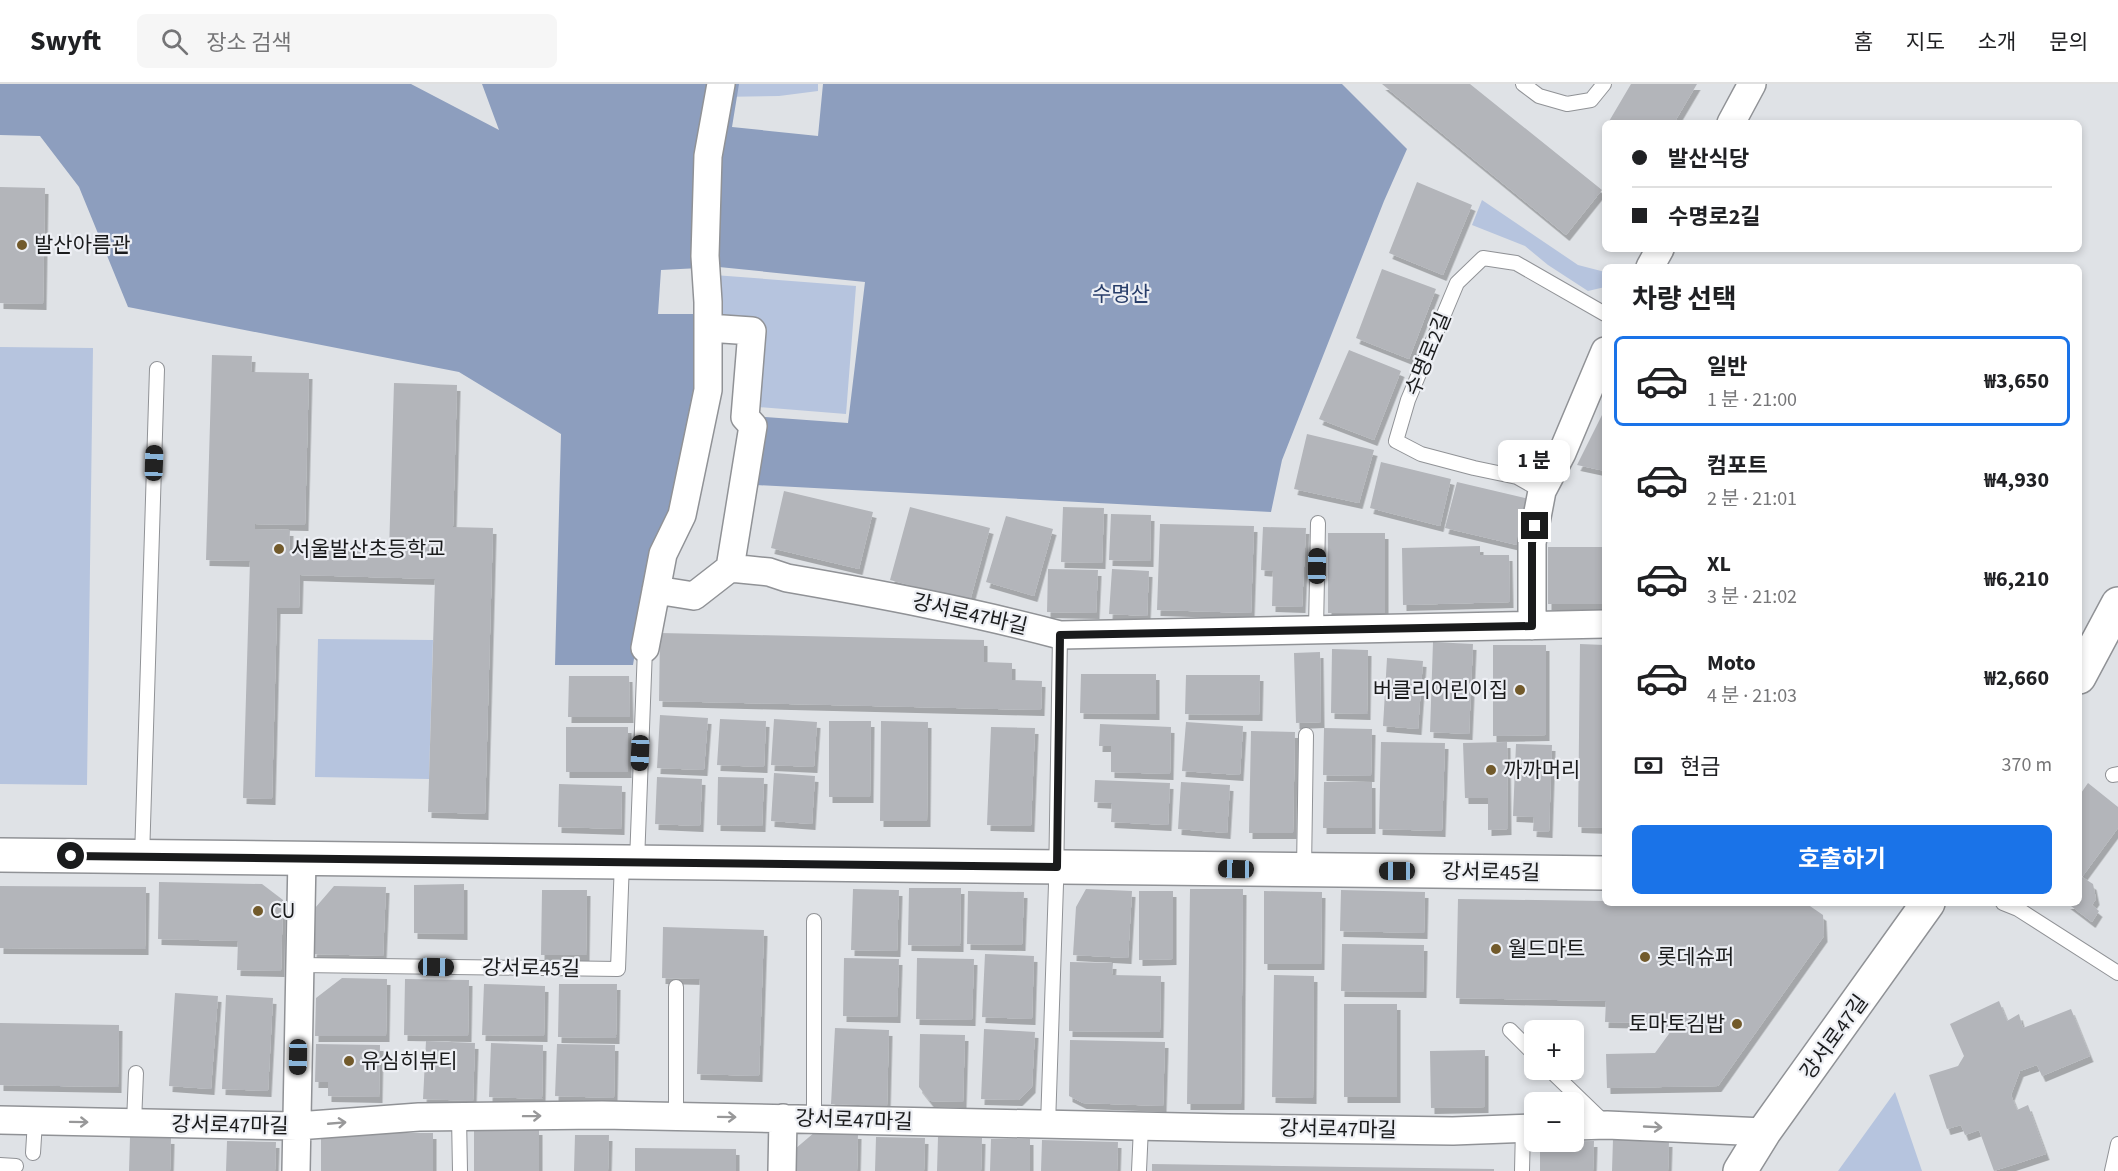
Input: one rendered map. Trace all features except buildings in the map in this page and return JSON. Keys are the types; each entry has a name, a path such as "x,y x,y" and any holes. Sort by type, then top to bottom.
{"street":[{"path":"645,648 663,555 682,515 708,390 705,256 708,156 721,84"},
{"path":"1733,120 1752,84"},
{"path":"656,590 694,596 730,568 753,426 745,417 752,331 708,328"},
{"path":"1532,626 1532,543 1542,491 1562,453 1602,358"},
{"name":"강서로47바길","path":"730,568 769,572 787,578 899,597 980,614 1060,635 1602,624"},
{"path":"2082,671 2118,604"},
{"name":"강서로45길","path":"0,855 1602,873"},
{"path":"296,1171 302,857"},
{"name":"강서로47길","path":"1740,1171 1764,1132 1926,906"},
{"name":"강서로47마길","path":"0,1120 297,1126 419,1117 676,1116 1141,1127 1453,1131 1524,1128"},
{"name":"강서로47마길","path":"782,1171 783,1118"},
{"path":"1584,1126 1764,1132"}],"lane":[{"path":"1523,84 1539,96 1567,104 1591,100 1604,84"},
{"name":"수명로2길","path":"1542,491 1517,477 1421,454 1396,441 1408,400 1457,283 1483,258 1516,263 1602,313"},
{"path":"142,858 157,369"},
{"path":"1316,630 1317,523"},
{"path":"1048,1125 1057,867 1060,635"},
{"name":"강서로45길","path":"300,965 618,969 629,861 645,648"},
{"path":"1304,870 1306,735"},
{"path":"2010,906 2118,973"},
{"path":"814,921 814,1119"},
{"path":"676,987 676,1116"},
{"path":"1510,1030 1524,1044"},
{"path":"134,1123 136,1073"},
{"path":"1560,1080 1606,1125"},
{"path":"459,1116 460,1171"},
{"path":"33,1153 35,1121"},
{"path":"1139,1171 1141,1127"},
{"path":"2112,1171 2118,1144"},
{"path":"1522,1171 1525,1152"},
{"path":"0,1165 16,1166"}],"shaded area":[{"path":"721,84 818,84 818,91 779,96 718,97"},
{"path":"1482,200 1578,265 1602,271 1602,288 1588,291 1548,265 1525,246 1472,225"},
{"path":"714,275 856,286 846,414 734,405 739,336 710,334"},
{"path":"0,347 93,348 87,785 0,784"},
{"path":"318,639 433,640 429,779 315,777"},
{"path":"1895,1092 1922,1171 1838,1171"}],"green space":[{"name":"수명산","path":"0,84 411,84 499,130 482,84 739,84 732,127 818,136 823,84 1342,84 1407,149 1384,201 1282,460 1271,512 756,485 765,417 848,423 865,282 719,267 661,270 658,314 694,314 694,386 668,515 649,566 633,665 555,665 561,434 459,372 128,307 79,187 40,136 0,135"}],"place":[{"name":"발산아름관","path":"22,245"},
{"name":"서울발산초등학교","path":"279,549"},
{"name":"버클리어린이집","path":"1520,690"},
{"name":"까까머리","path":"1491,770"},
{"name":"CU","path":"258,911"},
{"name":"월드마트","path":"1496,949"},
{"name":"롯데슈퍼","path":"1645,957"},
{"name":"토마토김밥","path":"1737,1024"},
{"name":"유심히뷰티","path":"349,1061"}],"route":[{"path":"71,856 1057,867 1060,635 1532,626 1532,543 1535,526"}]}
